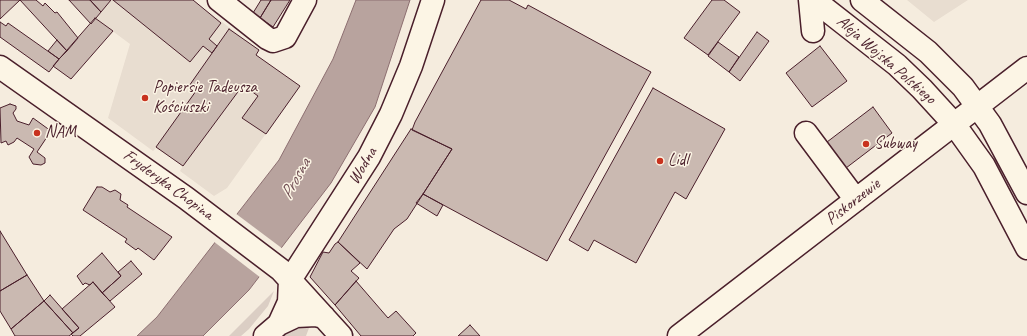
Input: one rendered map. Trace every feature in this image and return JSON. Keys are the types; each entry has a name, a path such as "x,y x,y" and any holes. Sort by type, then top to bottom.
{"street":[{"path":"219,0 267,38 273,41 284,37 305,0"},
{"name":"Wodna","path":"285,275 369,157 391,114 411,66 433,0"},
{"path":"810,0 813,32"},
{"name":"Aleja Wojska Polskiego","path":"814,0 897,65 922,89 954,124 992,180 1027,248"},
{"name":"Aleja Wojska Polskiego","path":"862,0 928,52 963,87 1004,147 1027,193"},
{"name":"Fryderyka Chopina","path":"0,67 216,220 285,275 322,327 341,336"},
{"name":"Piskorzewie","path":"679,336 1027,68"},
{"path":"806,133 856,200"},
{"path":"272,330 289,302 285,275"},
{"path":"272,330 296,316 316,315 322,327"}],"shaded area":[{"path":"111,0 193,0 259,50 256,55 300,86 227,188 214,196 180,171 183,166 156,148 153,151 108,118 130,44 95,18"},
{"path":"907,0 968,0 934,22"},
{"path":"274,291 268,306 249,329 241,336 229,336"},
{"path":"307,325 309,328 306,336 282,336 297,327"}],"water":[{"name":"Prosna","path":"356,0 410,0 375,107 331,183 249,290 203,336 137,336 157,317 279,160 333,59"}],"pier":[{"path":"235,213 283,249 261,278 213,241"}],"building":[{"path":"0,0 20,0 0,19"},
{"path":"20,0 36,0 43,6 45,3 55,13 57,12 78,38 67,51"},
{"path":"69,0 90,0 101,12 91,24"},
{"path":"90,0 111,0 101,12"},
{"path":"113,0 193,0 221,23 209,39 217,46 212,53 203,46 190,62"},
{"path":"261,0 271,0 260,18 253,13"},
{"path":"271,0 290,0 273,27 260,18"},
{"path":"481,0 509,0 526,9 528,5 651,72 547,261 423,194 452,149 412,130"},
{"path":"712,0 724,0 740,12 708,55 684,38"},
{"path":"95,18 113,31 71,79 53,66"},
{"path":"0,22 6,26 8,23 59,59 49,72 0,37"},
{"path":"229,29 259,50 256,55 300,86 266,134 242,118 258,96 243,85 183,166 156,147 196,91 189,86"},
{"path":"757,32 769,41 740,81 729,72"},
{"path":"57,40 67,51 59,59 48,51"},
{"path":"718,42 739,57 729,72 708,56"},
{"path":"820,46 847,81 812,107 786,73"},
{"name":"Lidl","path":"653,88 725,129 686,199 675,192 636,263 594,240 588,251 569,240"},
{"path":"10,104 16,106 13,113 17,121 29,125 33,118 51,131 37,152 45,158 45,163 41,165 33,164 29,157 34,149 17,138 14,142 8,145 6,141 1,143 0,108"},
{"path":"873,107 892,133 846,168 827,142"},
{"path":"411,129 452,149 407,219 394,229 367,269 338,242"},
{"path":"97,187 102,187 110,192 115,190 121,194 120,200 128,205 127,207 172,237 154,260 138,248 136,250 125,242 127,239 83,210"},
{"path":"423,194 443,205 437,216 416,203"},
{"path":"0,231 27,275 0,291"},
{"path":"338,242 360,263 351,271 359,278 335,305 310,277 323,252 329,253"},
{"path":"102,253 121,276 102,293 93,282 90,285 85,283 83,285 77,276"},
{"path":"131,261 142,274 110,301 102,293 121,276 118,272"},
{"path":"27,275 44,301 11,329 0,311 0,291"},
{"path":"356,281 388,318 396,311 416,333 413,336 361,336 335,305"},
{"path":"93,282 115,307 80,336 73,336 71,334 79,328 62,309"},
{"path":"50,295 79,328 73,333 44,301"},
{"path":"44,301 73,333 69,336 15,336 11,329"},
{"path":"470,325 480,336 458,336"}],"place":[{"name":"Popiersie Tadeusza Kościuszki","path":"145,98"},
{"name":"NAM","path":"37,133"},
{"name":"Subway","path":"866,144"},
{"name":"Lidl","path":"660,161"}]}
